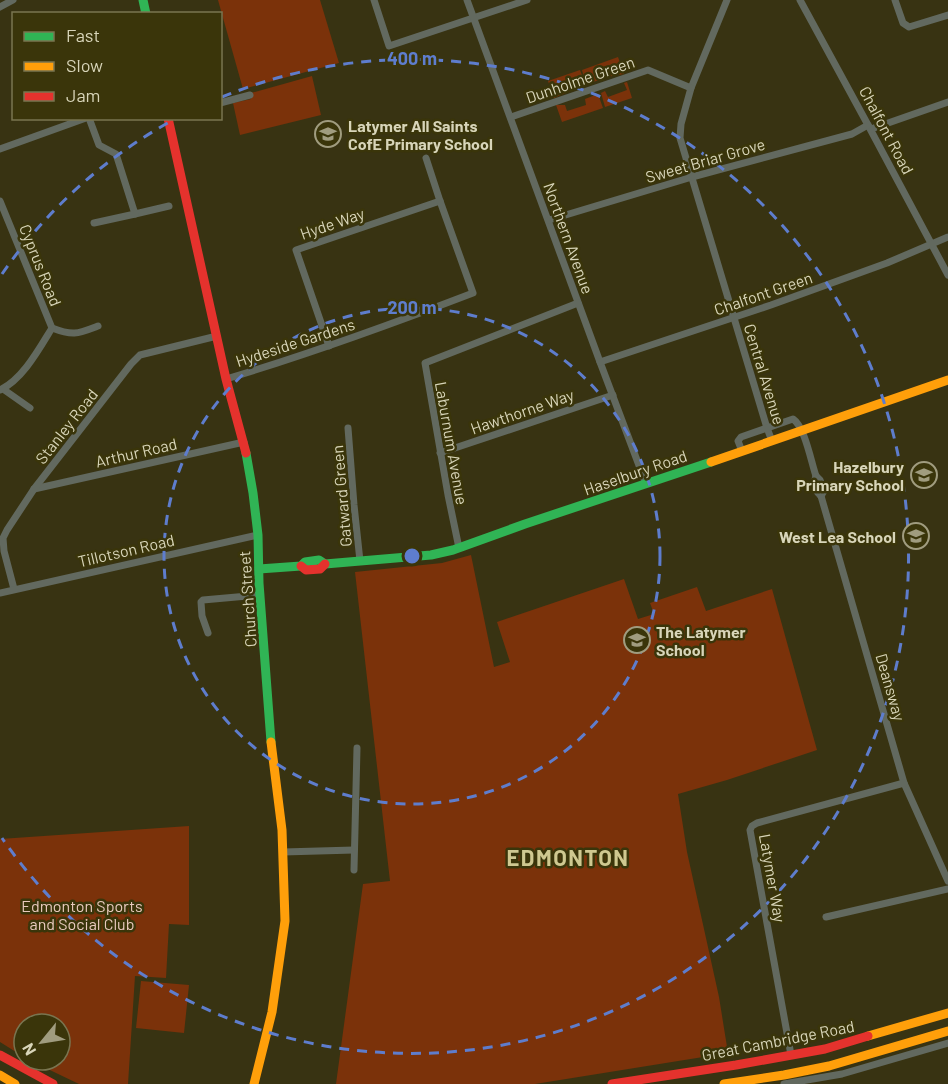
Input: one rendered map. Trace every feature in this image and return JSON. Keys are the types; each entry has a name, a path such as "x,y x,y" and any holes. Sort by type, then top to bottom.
{"main road":[{"name":"Church Street","path":"168,120 226,378 244,442 258,535 271,746 282,830 285,921 272,1012 254,1084"},
{"name":"Haselbury Road","path":"259,569 302,566 305,561 319,560 325,564 431,555 459,548 948,380"},
{"name":"Great Cambridge Road","path":"612,1084 825,1049 948,1013"},
{"name":"Great Cambridge Road","path":"724,1084 829,1066 948,1031"},
{"path":"0,1055 52,1084"},
{"path":"0,1076 15,1084"}],"street":[{"path":"0,8 13,0"},
{"path":"374,0 388,46 527,0"},
{"name":"Northern Avenue","path":"467,0 646,484"},
{"name":"Central Avenue","path":"727,0 692,88 680,138 772,441"},
{"name":"Chalfont Road","path":"800,0 948,275"},
{"path":"895,0 903,23 909,27 948,15"},
{"name":"Dunholme Green","path":"511,117 648,70 692,88"},
{"path":"222,102 250,95"},
{"name":"Sweet Briar Grove","path":"549,220 692,177 852,134 948,102"},
{"path":"0,149 81,120"},
{"path":"88,120 99,145 116,154 135,214"},
{"path":"426,158 440,201"},
{"name":"Cyprus Road","path":"0,201 52,328 72,334 98,326"},
{"name":"Hydeside Gardens","path":"226,378 280,363 473,293 440,201"},
{"name":"Hyde Way","path":"329,346 296,250 440,201"},
{"path":"94,223 169,206"},
{"name":"Chalfont Green","path":"600,362 734,318 878,266 948,237"},
{"name":"Laburnum Avenue","path":"459,548 425,363 578,303"},
{"path":"30,408 2,390 17,379 52,328"},
{"name":"Stanley Road","path":"14,589 3,538 34,489 92,414 140,356 217,336"},
{"name":"Hawthorne Way","path":"440,453 612,395"},
{"path":"742,452 739,438 767,428 795,419 802,431"},
{"name":"Gatward Green","path":"348,428 360,561"},
{"name":"Deansway","path":"802,431 816,477 820,480 824,491 821,496 904,783 948,881"},
{"name":"Arthur Road","path":"34,489 244,442"},
{"name":"Tillotson Road","path":"0,593 258,535"},
{"path":"208,633 202,616 202,600 260,595"},
{"path":"354,870 357,748"},
{"name":"Latymer Way","path":"791,1055 750,830 757,823 904,783"},
{"path":"283,852 354,850"},
{"path":"826,917 948,889"},
{"path":"784,1084 842,1074 948,1043"}],"green space":[{"path":"218,0 320,0 339,63 243,89"},
{"path":"618,57 624,74 593,82 591,76 584,78 582,70"},
{"path":"580,70 583,78 575,81 577,88 554,98 548,81"},
{"path":"312,76 321,115 240,135 233,103 251,99 251,93"},
{"path":"627,82 632,98 605,107 601,93 605,91 608,97 627,90 624,83"},
{"path":"598,94 603,108 562,122 556,105 565,105 567,111 586,105 585,99"},
{"path":"471,555 494,667 510,662 497,622 624,579 638,619 654,614 650,603 697,587 706,611 772,589 817,750 678,794 687,852 719,997 728,1053 535,1084 336,1084 363,884 390,881 355,572 442,563"},
{"name":"Edmonton Sports and Social Club","path":"189,826 189,925 169,924 166,978 135,976 128,1084 79,1084 54,1072 72,1072 72,1012 12,1012 12,1050 0,1042 0,839"},
{"path":"141,981 189,985 184,1033 136,1028"}],"traffic: fast":[{"path":"143,0 146,12"},
{"path":"246,453 258,535 259,583 271,742"},
{"path":"259,569 301,566 305,562 319,560 325,564 431,555 453,550 711,462"}],"traffic: slow":[{"path":"711,462 948,380"},
{"path":"254,1084 272,1012 285,921 282,830 271,742"},
{"path":"868,1036 948,1013"},
{"path":"724,1084 829,1066 948,1031"},
{"path":"0,1075 15,1084"}],"traffic: jam":[{"path":"168,120 226,379 246,453"},
{"path":"301,566 306,570 320,569 325,564"},
{"path":"612,1084 825,1049 868,1036"},
{"path":"0,1055 53,1084"}],"place":[{"name":"Latymer All Saints CofE Primary School","path":"328,134"},
{"name":"Hazelbury Primary School","path":"924,475"},
{"name":"West Lea School","path":"916,536"},
{"name":"The Latymer School","path":"637,640"}],"district":[{"name":"EDMONTON","path":"568,857"}]}
